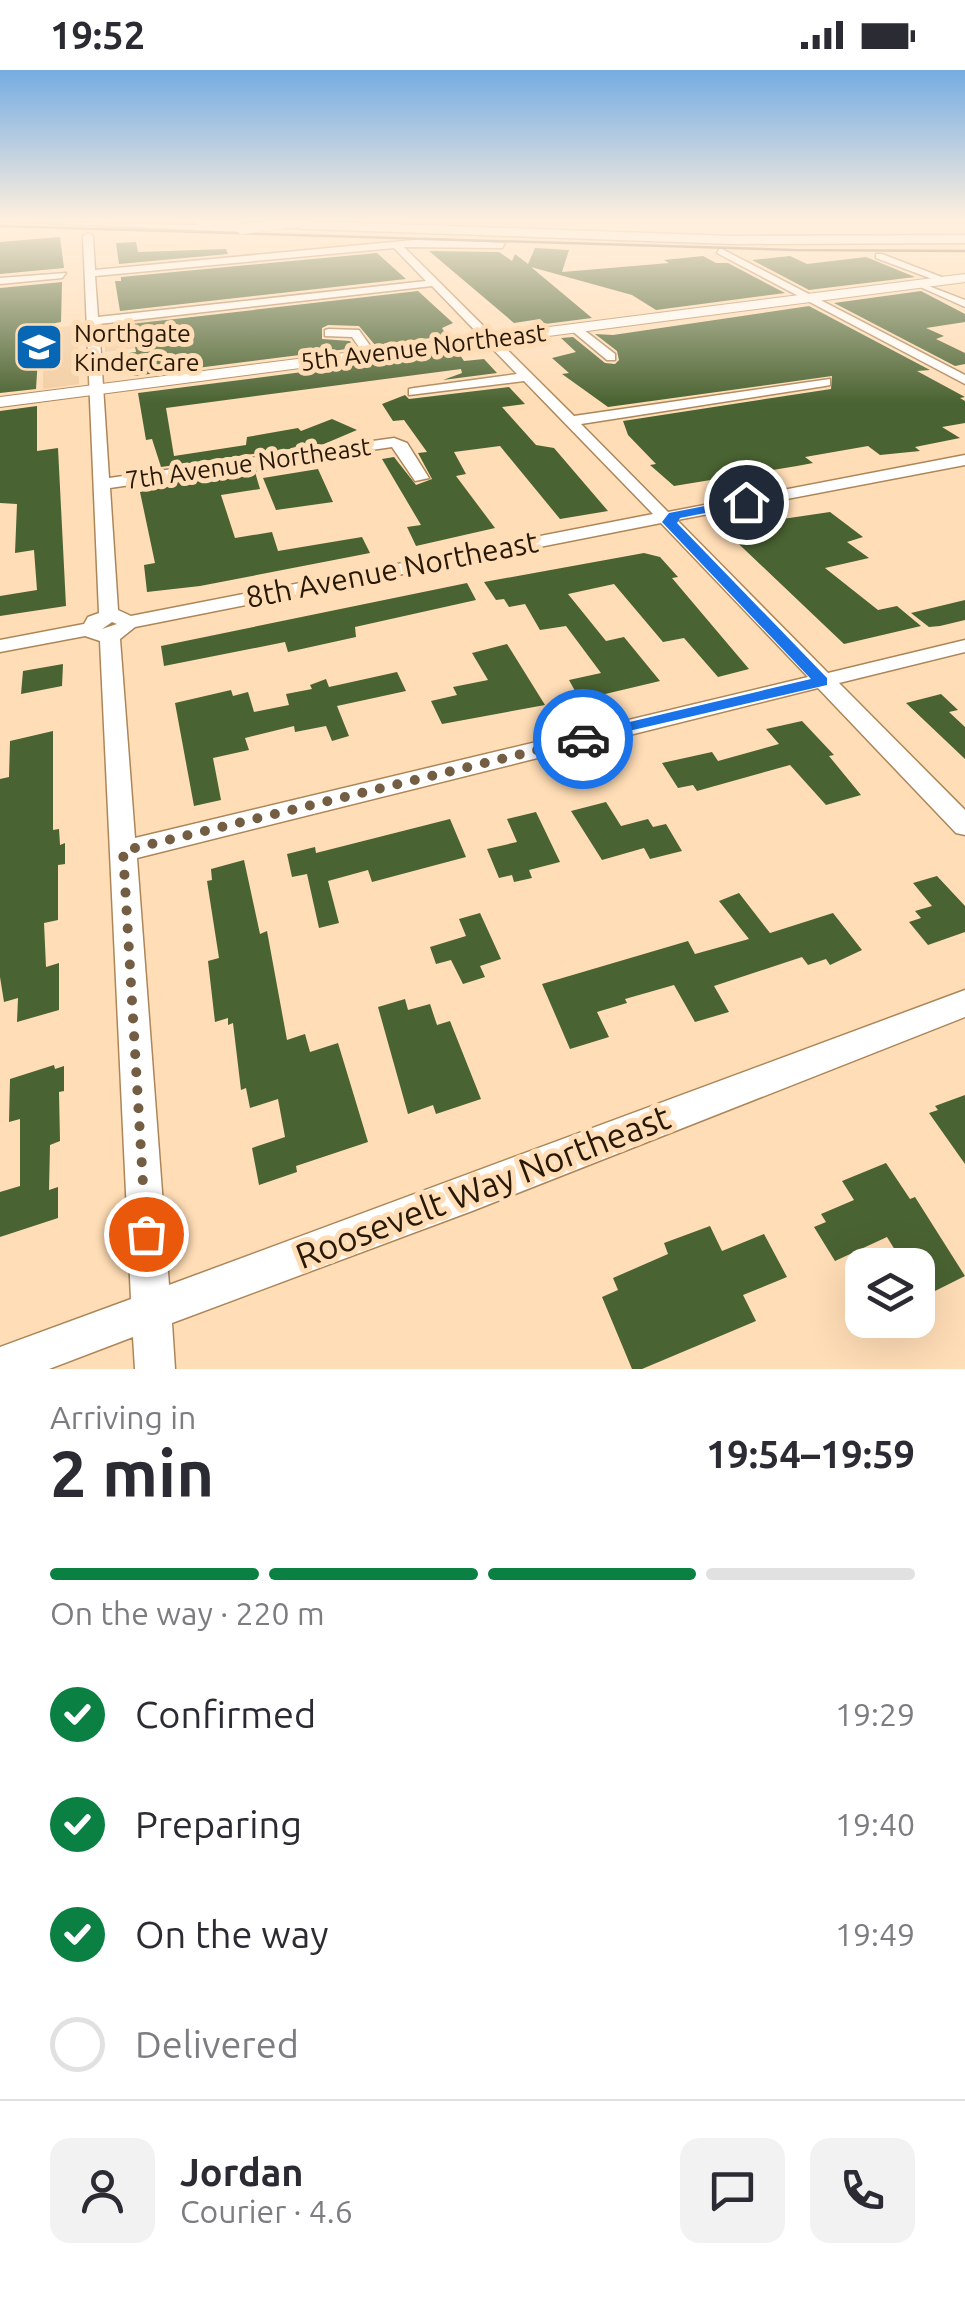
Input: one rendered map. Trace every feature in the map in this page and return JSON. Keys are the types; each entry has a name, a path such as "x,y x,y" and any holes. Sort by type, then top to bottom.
{"main road":[{"name":"5th Avenue Northeast","path":"0,402 942,282"}],"street":[{"path":"92,282 155,1369"},
{"path":"777,282 965,380"},
{"path":"94,320 434,283 965,826"},
{"path":"922,284 965,304"},
{"path":"575,328 611,357"},
{"path":"329,333 355,333 370,354"},
{"path":"414,392 526,377"},
{"path":"570,421 824,382"},
{"name":"7th Avenue Northeast","path":"102,484 394,442 402,446 421,478"},
{"name":"8th Avenue Northeast","path":"0,646 965,460"},
{"path":"123,851 965,646"},
{"name":"Roosevelt Way Northeast","path":"0,1367 965,1003"}],"shaded area":[{"path":"166,314 175,344 105,352 105,325"},
{"name":"Northgate KinderCare","path":"78,325 79,384 43,389 43,361 0,366 0,334"}],"building":[{"path":"62,282 61,322 40,326 36,389 0,393 0,288"},
{"path":"115,282 383,282 120,311"},
{"path":"465,282 548,282 592,318 545,324 540,319 514,323"},
{"path":"584,282 763,282 785,293 656,310 632,295"},
{"path":"793,282 877,282 809,290"},
{"path":"418,291 453,323 442,328 447,336 375,345 359,326 328,325 322,328 322,339 350,341 355,348 134,376 129,353 136,352 131,324"},
{"path":"921,291 965,314 965,322 926,328 944,336 936,339 965,353 965,364 955,366 834,303"},
{"path":"809,306 930,370 917,371 965,397 960,398 965,401 965,423 942,427 960,438 915,447 920,451 880,455 868,446 805,457 813,463 674,486 650,465 656,464 628,435 623,421 831,389 832,376 608,407 562,374 569,373 552,358 576,352 561,338 573,337 605,363 615,364 619,360 617,351 595,334 613,335"},
{"path":"458,352 464,361 484,359 497,373 443,380 462,373 461,369 166,408 174,456 246,445 247,437 298,428 301,431 332,419 357,430 324,444 161,467 152,439 146,440 138,393"},
{"path":"509,387 525,404 502,407 536,445 554,448 608,511 560,519 500,446 454,452 466,474 456,476 495,528 416,546 407,527 421,525 382,459 394,457 416,485 432,479 418,453 427,452 404,420 393,421 382,404 405,395 409,399"},
{"path":"37,406 37,451 58,448 66,606 0,616 0,596 37,590 34,550 15,553 17,504 0,503 0,411"},
{"path":"318,469 333,502 276,510 263,478"},
{"path":"260,470 255,472 260,489 221,495 235,538 272,532 278,551 362,537 370,553 200,586 147,592 144,565 155,563 140,492 167,487 166,484"},
{"path":"830,512 863,537 847,542 869,558 825,568 878,610 897,606 921,626 844,644 722,528"},
{"path":"644,553 660,557 678,577 672,578 749,669 718,677 684,638 663,642 614,584 568,594 606,641 624,637 660,681 580,700 569,680 601,673 566,626 540,630 525,604 509,607 504,599 496,600 484,582"},
{"path":"467,583 476,600 355,627 356,637 288,652 285,642 164,666 161,646"},
{"path":"965,600 965,620 929,627 911,613"},
{"path":"507,644 545,705 442,724 431,701 457,695 453,687 488,680 472,653"},
{"path":"63,664 62,686 21,694 23,671"},
{"path":"397,672 406,691 337,706 349,736 332,741 326,726 295,732 294,726 245,738 249,750 213,758 221,800 194,806 175,703 231,690 233,696 248,692 254,712 289,705 286,694 312,689 310,685 326,679 329,687"},
{"path":"941,694 958,710 949,712 965,727 965,759 906,703"},
{"path":"802,721 834,755 829,756 861,795 826,805 790,765 697,791 693,785 678,788 662,763 712,752 718,761 779,744 766,729"},
{"path":"53,731 53,830 59,829 60,845 65,843 65,864 58,865 58,920 44,923 46,967 59,963 59,1010 17,1022 18,998 4,1002 0,977 0,779 9,777 10,741"},
{"path":"606,802 621,826 648,819 653,827 666,824 682,851 650,859 644,848 602,860 571,811"},
{"path":"536,812 560,862 529,870 532,878 514,882 512,875 499,878 487,849 517,842 507,819"},
{"path":"450,819 466,857 372,882 368,870 328,881 339,923 319,928 307,874 292,877 287,854 315,847 316,853"},
{"path":"244,860 260,934 267,931 287,1040 305,1034 310,1052 338,1043 368,1142 296,1166 297,1172 259,1185 252,1148 285,1137 278,1099 250,1108 246,1088 241,1090 233,1023 228,1025 228,1018 215,1022 208,961 219,958 207,881 212,880 211,869"},
{"path":"937,876 965,906 965,932 928,945 909,922 921,918 915,911 932,906 913,883"},
{"path":"739,893 770,933 833,913 862,950 830,965 826,959 808,965 802,957 714,986 729,1012 695,1022 674,985 625,999 627,1003 597,1012 609,1037 570,1049 542,984 688,941 695,954 749,939 719,901"},
{"path":"480,913 501,959 480,966 485,977 463,984 451,960 436,964 430,947 466,936 459,919"},
{"path":"405,999 408,1010 430,1004 437,1025 450,1021 481,1099 436,1114 433,1105 408,1114 378,1007"},
{"path":"54,1065 55,1069 64,1066 64,1091 59,1092 60,1141 50,1145 49,1190 58,1187 58,1218 0,1237 0,1192 20,1186 20,1119 9,1122 10,1079"},
{"path":"965,1095 965,1164 929,1113 938,1110 935,1106"},
{"path":"886,1163 910,1199 915,1197 965,1276 935,1291 935,1248 894,1248 887,1237 863,1248 845,1248 845,1256 835,1261 814,1227 826,1222 821,1214 854,1200 842,1181"},
{"path":"710,1226 722,1251 764,1234 787,1277 743,1295 756,1321 642,1369 632,1369 602,1297 618,1290 613,1278 668,1254 664,1243"}],"way so far":[{"path":"146,1234 123,851 583,739"}],"place":[{"name":"Northgate KinderCare","path":"39,347"}],"route":[{"path":"583,739 822,682 668,522 674,516 746,502"}]}
